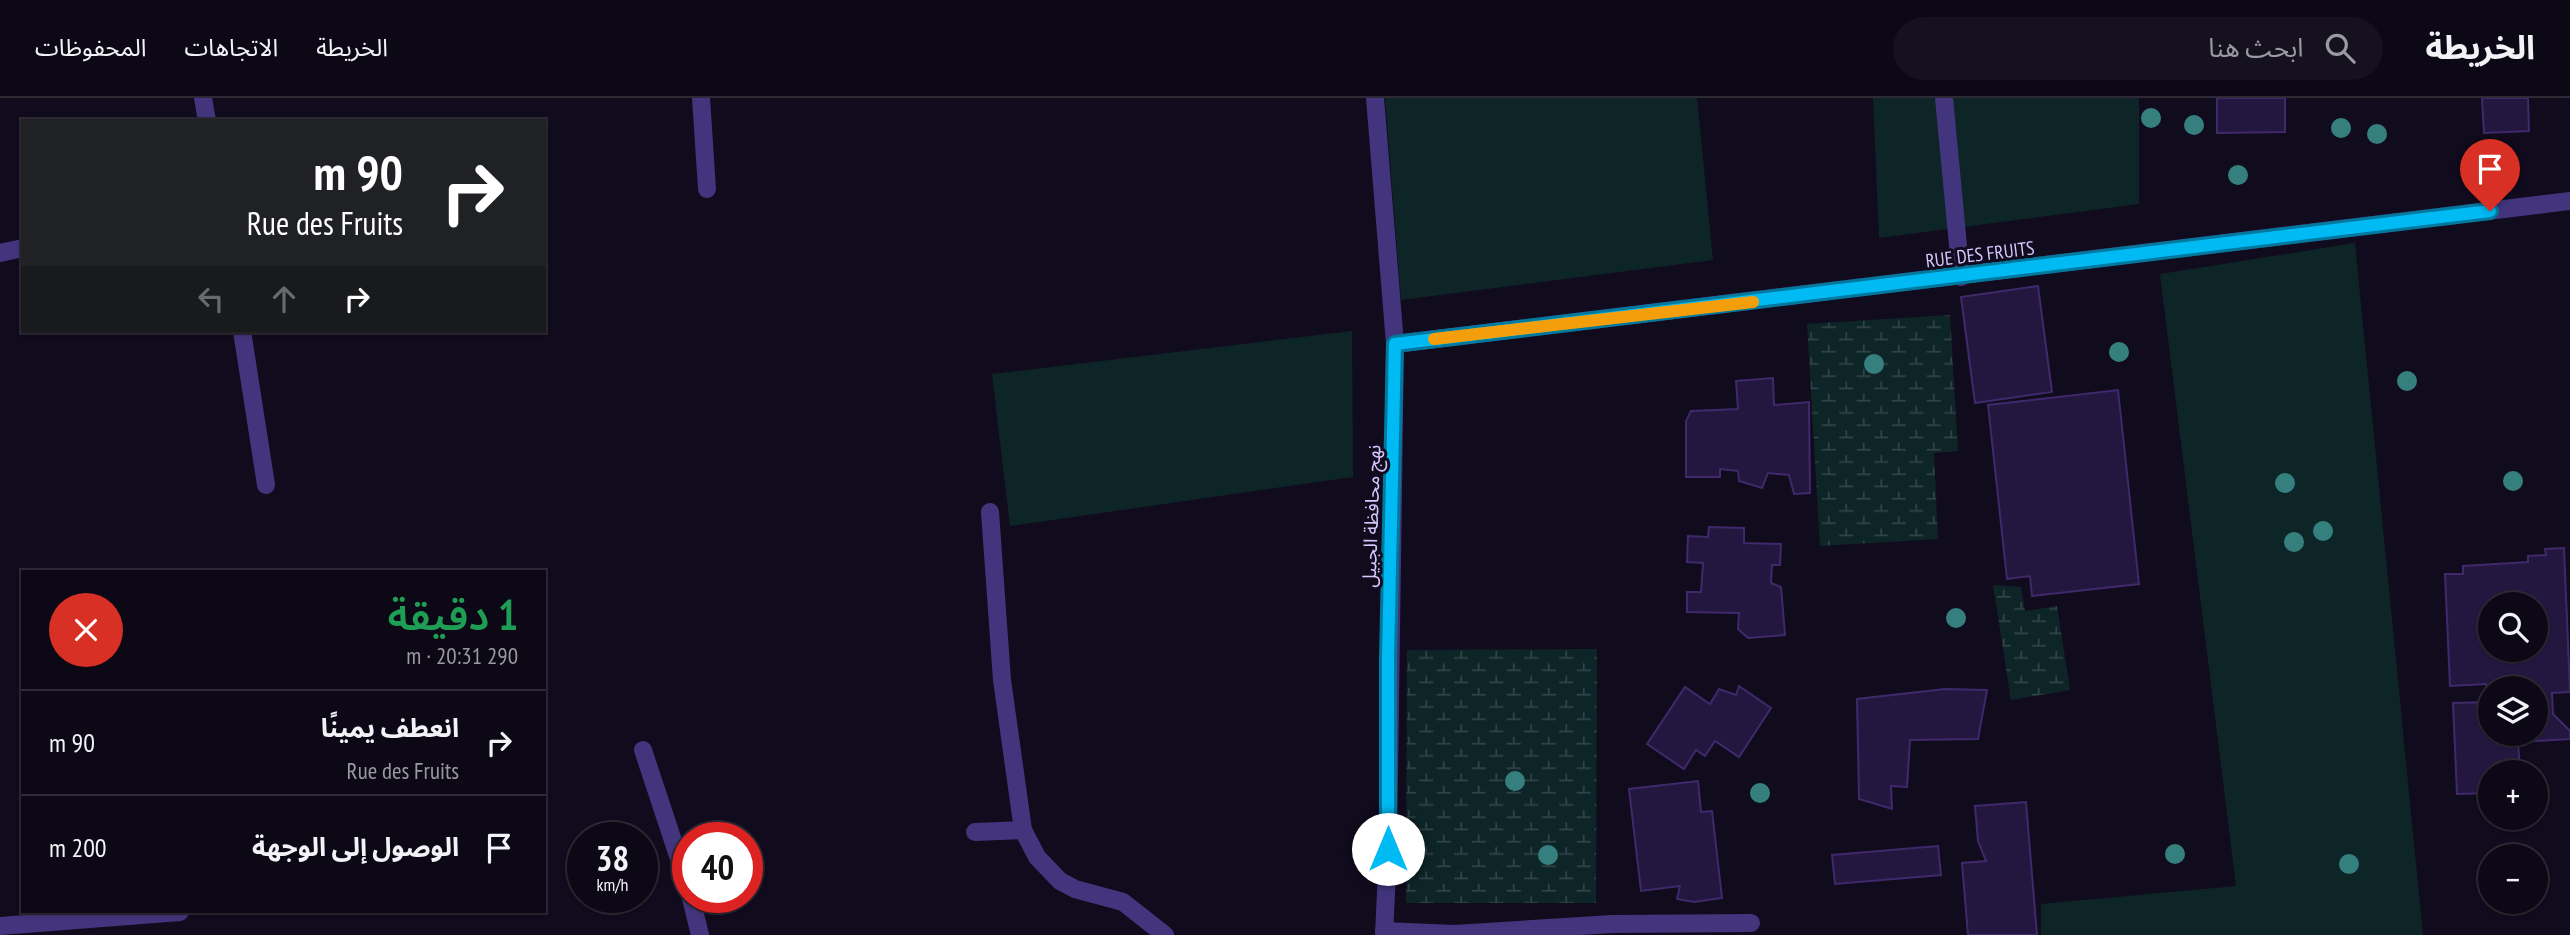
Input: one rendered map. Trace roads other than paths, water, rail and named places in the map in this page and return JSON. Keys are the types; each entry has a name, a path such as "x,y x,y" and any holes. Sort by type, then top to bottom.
{"street":[{"path":"203,98 207,119"},
{"path":"701,98 707,189"},
{"name":"نهج محافظة الجبيل","path":"1374,98 1395,344 1388,657 1388,849 1384,933"},
{"path":"1944,98 1961,277"},
{"name":"RUE DES FRUITS","path":"1395,344 2570,201"},
{"path":"0,253 21,248"},
{"path":"242,333 266,485"},
{"path":"989,512 1002,680 1023,830 1037,857 1060,881 1075,889 1123,902 1165,935"},
{"path":"643,750 672,838"},
{"path":"975,832 1023,830"},
{"path":"0,926 167,913"},
{"path":"695,913 700,935"},
{"path":"1384,933 1454,934 1612,924 1751,923"}]}
